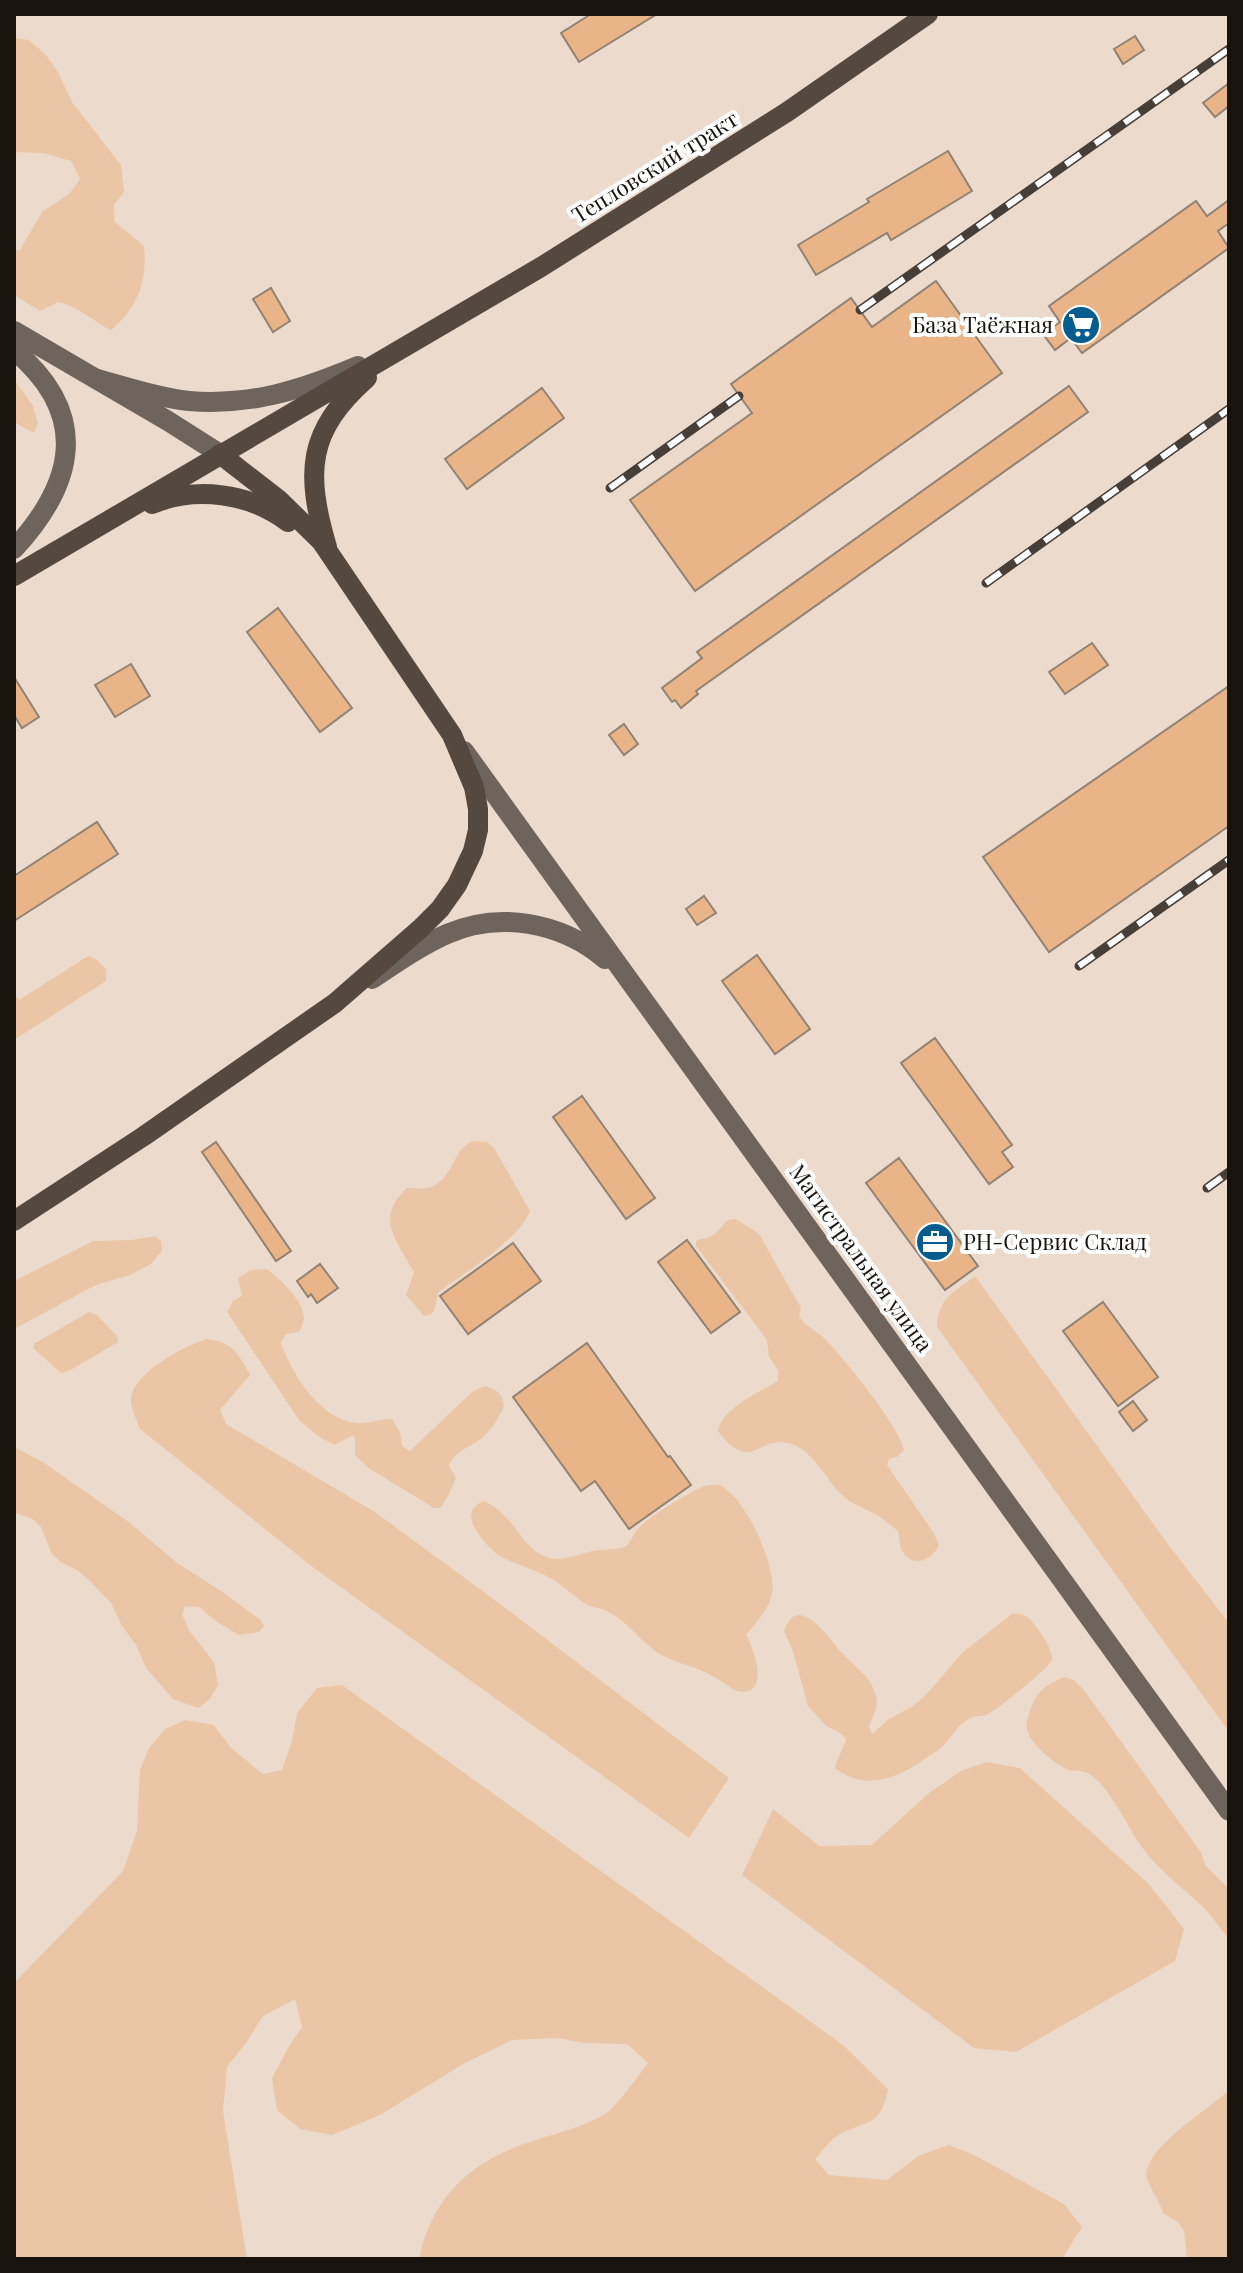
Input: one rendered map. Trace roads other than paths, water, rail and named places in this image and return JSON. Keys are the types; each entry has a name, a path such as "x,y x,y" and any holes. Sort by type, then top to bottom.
{"main road":[{"name":"Тепловский тракт","path":"399,349 541,267 664,190 787,112 928,14"},
{"path":"14,331 220,454 279,500 321,541 452,735 474,787 478,809 478,830 465,871 440,909 335,1003"},
{"path":"97,379 186,401 234,402 281,395 315,385 399,349"},
{"path":"14,576 399,349"},
{"path":"331,558 315,480 315,454 323,430 346,397 399,349"},
{"path":"14,350 41,378 55,400 64,425 66,449 57,490 32,530 14,549"},
{"path":"98,528 156,502 192,494 224,496 255,503 276,514 331,558"},
{"name":"Магистральная улица","path":"452,735 1011,1505 1229,1811"},
{"path":"14,1221 144,1136 335,1003 415,951 448,934 490,923 536,924 586,944 633,988"}],"railway":[{"path":"860,310 1229,49"},
{"path":"610,488 739,396"},
{"path":"986,583 1229,409"},
{"path":"1079,966 1229,860"},
{"path":"1207,1188 1229,1172"}],"place":[{"name":"База Таёжная","path":"1081,325"},
{"name":"РН-Сервис Cклад","path":"935,1242"}]}
